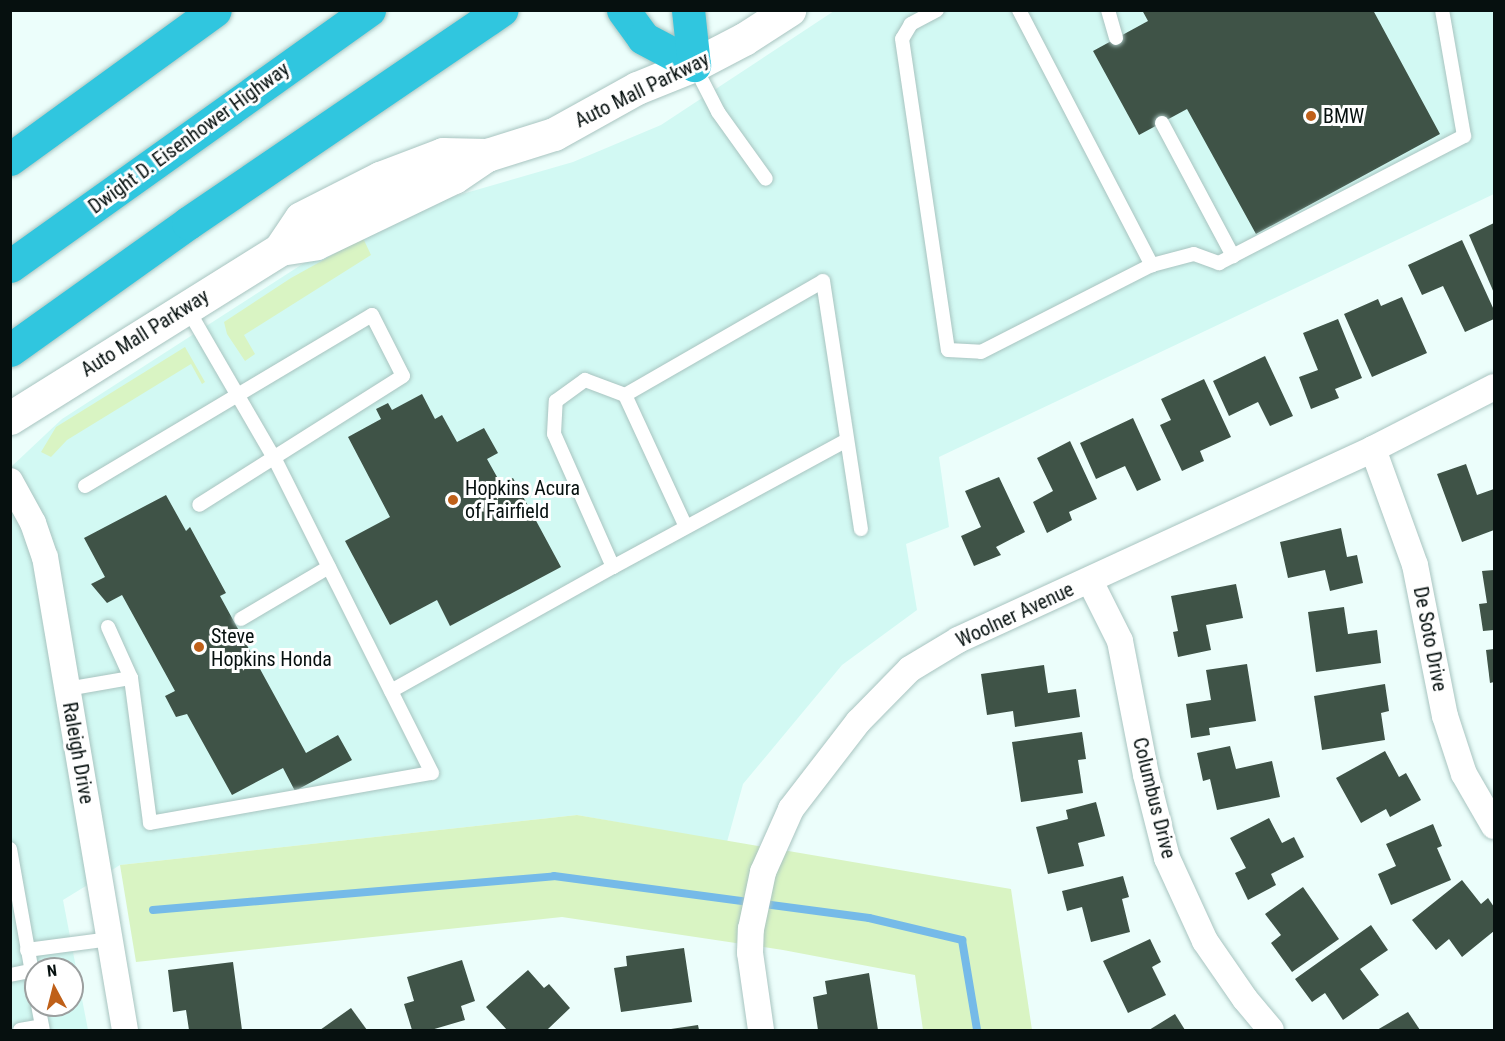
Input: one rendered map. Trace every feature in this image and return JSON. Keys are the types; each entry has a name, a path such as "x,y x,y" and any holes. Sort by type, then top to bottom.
{"highway":[{"path":"10,159 215,10"},
{"name":"Dwight D. Eisenhower Highway","path":"10,266 369,10"},
{"path":"10,350 188,223 502,10"},
{"path":"623,10 643,38 694,65"},
{"path":"688,10 694,65"}],"street":[{"name":"Auto Mall Parkway","path":"10,418 280,249 301,218 380,178 443,154 487,155 554,134 637,88 694,65 744,39 789,10"},
{"name":"Woolner Avenue","path":"761,1030 750,953 751,929 763,872 791,809 858,722 910,669 958,640 1373,449 1494,387"},
{"name":"De Soto Drive","path":"1373,449 1415,565 1445,716 1464,774 1494,826"},
{"name":"Raleigh Drive","path":"10,481 33,523 45,557 125,1030"},
{"name":"Columbus Drive","path":"1090,581 1120,641 1146,775 1167,858 1205,941 1245,999 1271,1030"}],"lane":[{"path":"937,10 911,24 902,39 948,350 981,352 1152,266 1194,254 1219,263 1464,136 1442,10"},
{"path":"1019,10 1152,266"},
{"path":"1108,10 1116,38"},
{"path":"694,65 718,112 766,179"},
{"path":"1162,123 1233,256"},
{"path":"625,395 824,281 861,529"},
{"path":"108,627 131,678 150,823 432,772 274,458 186,306"},
{"path":"85,486 372,315 403,376 199,505"},
{"path":"613,567 554,434 556,400 585,380 625,395 686,527"},
{"path":"391,691 847,440"},
{"path":"241,619 329,567"},
{"path":"67,689 131,678"},
{"path":"10,849 28,957"},
{"path":"27,950 110,939"},
{"path":"20,1030 43,1028"}],"shaded area":[{"path":"834,11 1494,11 1494,194 939,457 949,527 906,544 917,610 842,665 743,784 727,842 577,815 120,865 63,900 74,957 24,957 24,1017 84,1017 84,1009 88,1030 11,1030 11,467 62,419 332,245 424,205 573,162 661,125"}],"green space":[{"path":"363,238 371,255 244,335 255,354 245,361 227,334 224,322 291,278"},
{"path":"185,347 205,382 202,384 191,364 67,440 51,457 41,452 56,427"},
{"path":"577,815 1011,889 1032,1030 923,1030 915,975 783,950 562,917 136,962 120,865"}],"building":[{"name":"BMW","path":"1142,10 1373,10 1440,134 1256,234 1187,109 1139,135 1093,51 1148,21"},
{"path":"1494,223 1494,293 1469,235"},
{"path":"1462,240 1494,310 1494,319 1465,332 1443,286 1422,295 1408,265"},
{"path":"1402,297 1427,353 1372,377 1344,314 1378,299 1381,306"},
{"path":"1338,319 1362,378 1335,389 1339,398 1311,409 1299,377 1318,370 1303,333"},
{"path":"1265,356 1293,416 1270,426 1258,402 1229,416 1213,381"},
{"path":"1204,379 1231,437 1200,451 1204,461 1182,471 1160,425 1171,420 1161,399"},
{"name":"Hopkins Acura of Fairfield","path":"422,394 435,419 442,415 457,442 484,428 498,453 487,459 501,484 513,478 561,567 450,626 437,600 390,625 345,541 390,517 348,437 381,419 376,409 388,403 392,410"},
{"path":"1133,418 1161,480 1137,491 1125,466 1096,479 1080,443"},
{"path":"1070,441 1097,499 1069,512 1072,520 1047,533 1033,502 1053,491 1037,458"},
{"path":"1466,464 1477,495 1494,489 1494,530 1462,542 1437,474"},
{"path":"999,477 1025,532 996,547 1001,555 974,566 961,536 981,527 965,491"},
{"name":"Steve Hopkins Honda","path":"166,495 186,531 190,527 226,593 220,596 306,753 338,735 352,760 295,791 283,768 232,795 187,714 176,717 165,696 175,691 122,595 107,603 91,584 105,577 84,538"},
{"path":"1341,528 1347,557 1357,555 1363,583 1330,591 1325,570 1288,578 1280,542"},
{"path":"1494,570 1494,630 1483,631 1479,604 1487,603 1482,571"},
{"path":"1236,584 1243,618 1206,625 1211,650 1178,657 1173,632 1178,631 1171,596"},
{"path":"1344,607 1348,634 1377,630 1381,663 1316,672 1308,612"},
{"path":"1494,649 1494,682 1490,683 1486,650"},
{"path":"1247,664 1256,721 1209,728 1210,735 1191,738 1186,704 1211,700 1206,670"},
{"path":"1044,665 1048,693 1076,689 1080,717 1015,727 1013,711 987,715 981,674"},
{"path":"1385,684 1389,711 1381,713 1385,740 1322,750 1314,696"},
{"path":"1082,732 1086,759 1078,760 1083,793 1021,802 1012,742"},
{"path":"1230,746 1236,769 1272,761 1280,797 1217,810 1210,779 1203,781 1197,753"},
{"path":"1385,751 1399,777 1406,773 1421,800 1390,817 1386,809 1361,823 1336,778"},
{"path":"1096,802 1105,836 1078,843 1084,866 1048,874 1036,827 1068,819 1066,810"},
{"path":"1269,818 1282,843 1294,837 1304,857 1271,874 1276,885 1248,900 1235,873 1246,868 1230,838"},
{"path":"1433,824 1442,846 1437,848 1451,880 1391,905 1378,874 1396,866 1386,844"},
{"path":"1123,876 1129,897 1122,899 1130,932 1091,942 1082,907 1067,911 1062,891"},
{"path":"1462,880 1481,904 1488,898 1494,907 1494,931 1462,957 1449,939 1436,950 1412,920"},
{"path":"1303,887 1339,939 1292,972 1271,943 1281,935 1265,914"},
{"path":"1371,925 1388,950 1360,969 1379,995 1343,1020 1325,993 1312,1002 1295,979"},
{"path":"1150,939 1161,962 1152,967 1166,995 1128,1013 1103,961"},
{"path":"684,948 692,1002 621,1012 614,968 627,966 626,956"},
{"path":"462,960 475,1001 461,1006 465,1020 431,1030 412,1030 404,1004 414,1001 407,977"},
{"path":"233,962 242,1030 189,1030 186,1010 173,1012 168,970"},
{"path":"528,970 544,988 549,984 570,1008 549,1030 507,1030 486,1007"},
{"path":"869,973 878,1030 818,1030 813,997 827,994 825,981"},
{"path":"351,1008 367,1030 320,1030"},
{"path":"1408,1012 1420,1030 1377,1030"},
{"path":"1175,1014 1185,1030 1149,1030"},
{"path":"698,1025 699,1030 671,1030 671,1029"}],"waterway":[{"path":"153,910 554,876 869,918 962,940 977,1030"}],"place":[{"name":"BMW","path":"1311,116"},
{"name":"Hopkins Acura of Fairfield","path":"453,500"},
{"name":"Steve Hopkins Honda","path":"199,647"}]}
